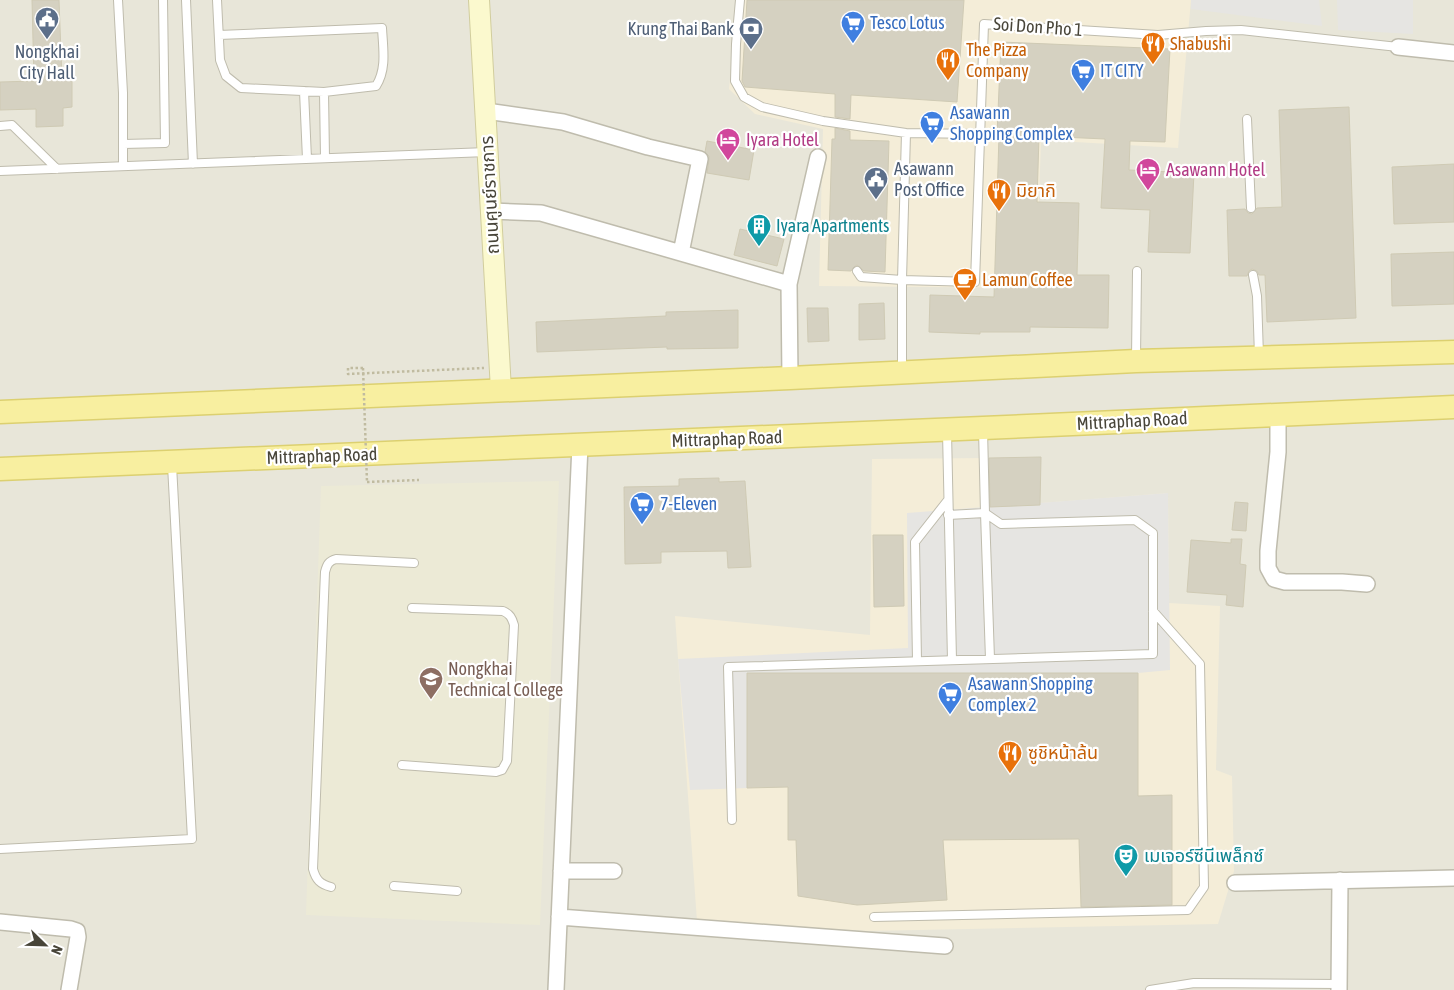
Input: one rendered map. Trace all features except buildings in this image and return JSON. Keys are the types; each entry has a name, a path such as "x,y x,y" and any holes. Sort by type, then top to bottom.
{"main road":[{"path":"0,412 1136,362 1454,352"},
{"name":"Mittraphap Road","path":"2,469 947,430 1454,406"}],"street":[{"name":"ถนนศูนย์ราชการ","path":"479,0 501,390"},
{"name":"Soi Don Pho 1","path":"1398,47 1454,53"},
{"path":"486,111 563,122 648,147 700,159 681,252"},
{"path":"790,378 789,284 818,157"},
{"path":"491,210 541,213 789,284"},
{"path":"1278,414 1278,452 1268,568 1274,579 1284,582 1367,584"},
{"path":"556,990 580,445"},
{"path":"561,871 614,872"},
{"path":"1234,883 1454,878"},
{"path":"1339,987 1340,880"},
{"path":"559,917 945,946"},
{"path":"0,922 71,929 77,932 78,936 69,990"}],"lane":[{"path":"118,0 123,93 123,166"},
{"path":"123,144 165,144 163,0"},
{"path":"186,0 193,164"},
{"path":"217,0 220,60 226,76 241,88 324,92 376,86 382,77 384,64 382,28 219,35"},
{"path":"740,0 735,81 744,97 762,107 823,121 906,133 980,134"},
{"name":"Soi Don Pho 1","path":"902,280 975,282 984,24 1158,36 1206,31 1241,30 1398,47"},
{"path":"304,91 307,159"},
{"path":"324,92 326,158"},
{"path":"1247,119 1251,208"},
{"path":"0,126 12,125 57,169"},
{"path":"902,372 902,280 906,133"},
{"path":"0,171 488,152"},
{"path":"857,271 862,277 902,280"},
{"path":"1136,362 1137,271"},
{"path":"1254,276 1257,296 1259,358"},
{"path":"983,428 990,659"},
{"path":"947,430 952,660"},
{"path":"0,849 192,839 172,463"},
{"path":"917,661 916,542 948,500"},
{"path":"732,820 728,667 1152,654 1153,533 1135,520 1001,524 985,513 948,515"},
{"path":"331,888 322,885 315,878 313,869 325,572 327,565 336,559 414,563"},
{"path":"402,765 496,772 502,770 507,760 514,625 512,618 503,611 412,608"},
{"path":"874,918 1188,910 1204,887 1200,664 1153,612"},
{"path":"394,886 457,891"},
{"path":"1150,990 1194,983 1339,987"}],"path":[{"path":"419,480 367,482 363,368 348,368 348,374 500,367"}],"shaded area":[{"path":"0,0 1454,0 1454,990 0,990"},
{"name":"Asawann Shopping Complex","path":"738,0 1191,0 1178,148 1041,140 1036,288 819,286 823,129 755,114 729,89"},
{"path":"1191,0 1319,0 1322,26 1191,9"},
{"path":"1337,0 1413,0 1413,34 1338,30"},
{"name":"Asawann Shopping Complex 2","path":"988,458 990,507 1168,493 1169,603 1220,606 1216,770 1232,776 1234,871 1218,924 868,931 697,921 675,616 870,635 872,459"},
{"name":"Nongkhai Technical College","path":"559,481 540,925 306,915 321,486"},
{"path":"1168,493 1170,670 1138,673 748,673 747,788 690,790 678,659 908,648 907,513"}],"place":[{"name":"Nongkhai City Hall","path":"47,40"},
{"name":"Tesco Lotus","path":"853,44"},
{"name":"Krung Thai Bank","path":"751,50"},
{"name":"Shabushi","path":"1153,65"},
{"name":"The Pizza Company","path":"948,81"},
{"name":"IT CITY","path":"1083,92"},
{"name":"Asawann Shopping Complex","path":"932,144"},
{"name":"Iyara Hotel","path":"728,161"},
{"name":"Asawann Hotel","path":"1148,191"},
{"name":"Asawann Post Office","path":"876,200"},
{"name":"มิยากิ","path":"999,212"},
{"name":"Iyara Apartments","path":"759,247"},
{"name":"Lamun Coffee","path":"965,301"},
{"name":"7-Eleven","path":"642,525"},
{"name":"Nongkhai Technical College","path":"431,700"},
{"name":"Asawann Shopping Complex 2","path":"950,715"},
{"name":"ซูชิหน้าล้น","path":"1010,774"},
{"name":"เมเจอร์ซีนีเพล็กซ์","path":"1126,877"}]}
